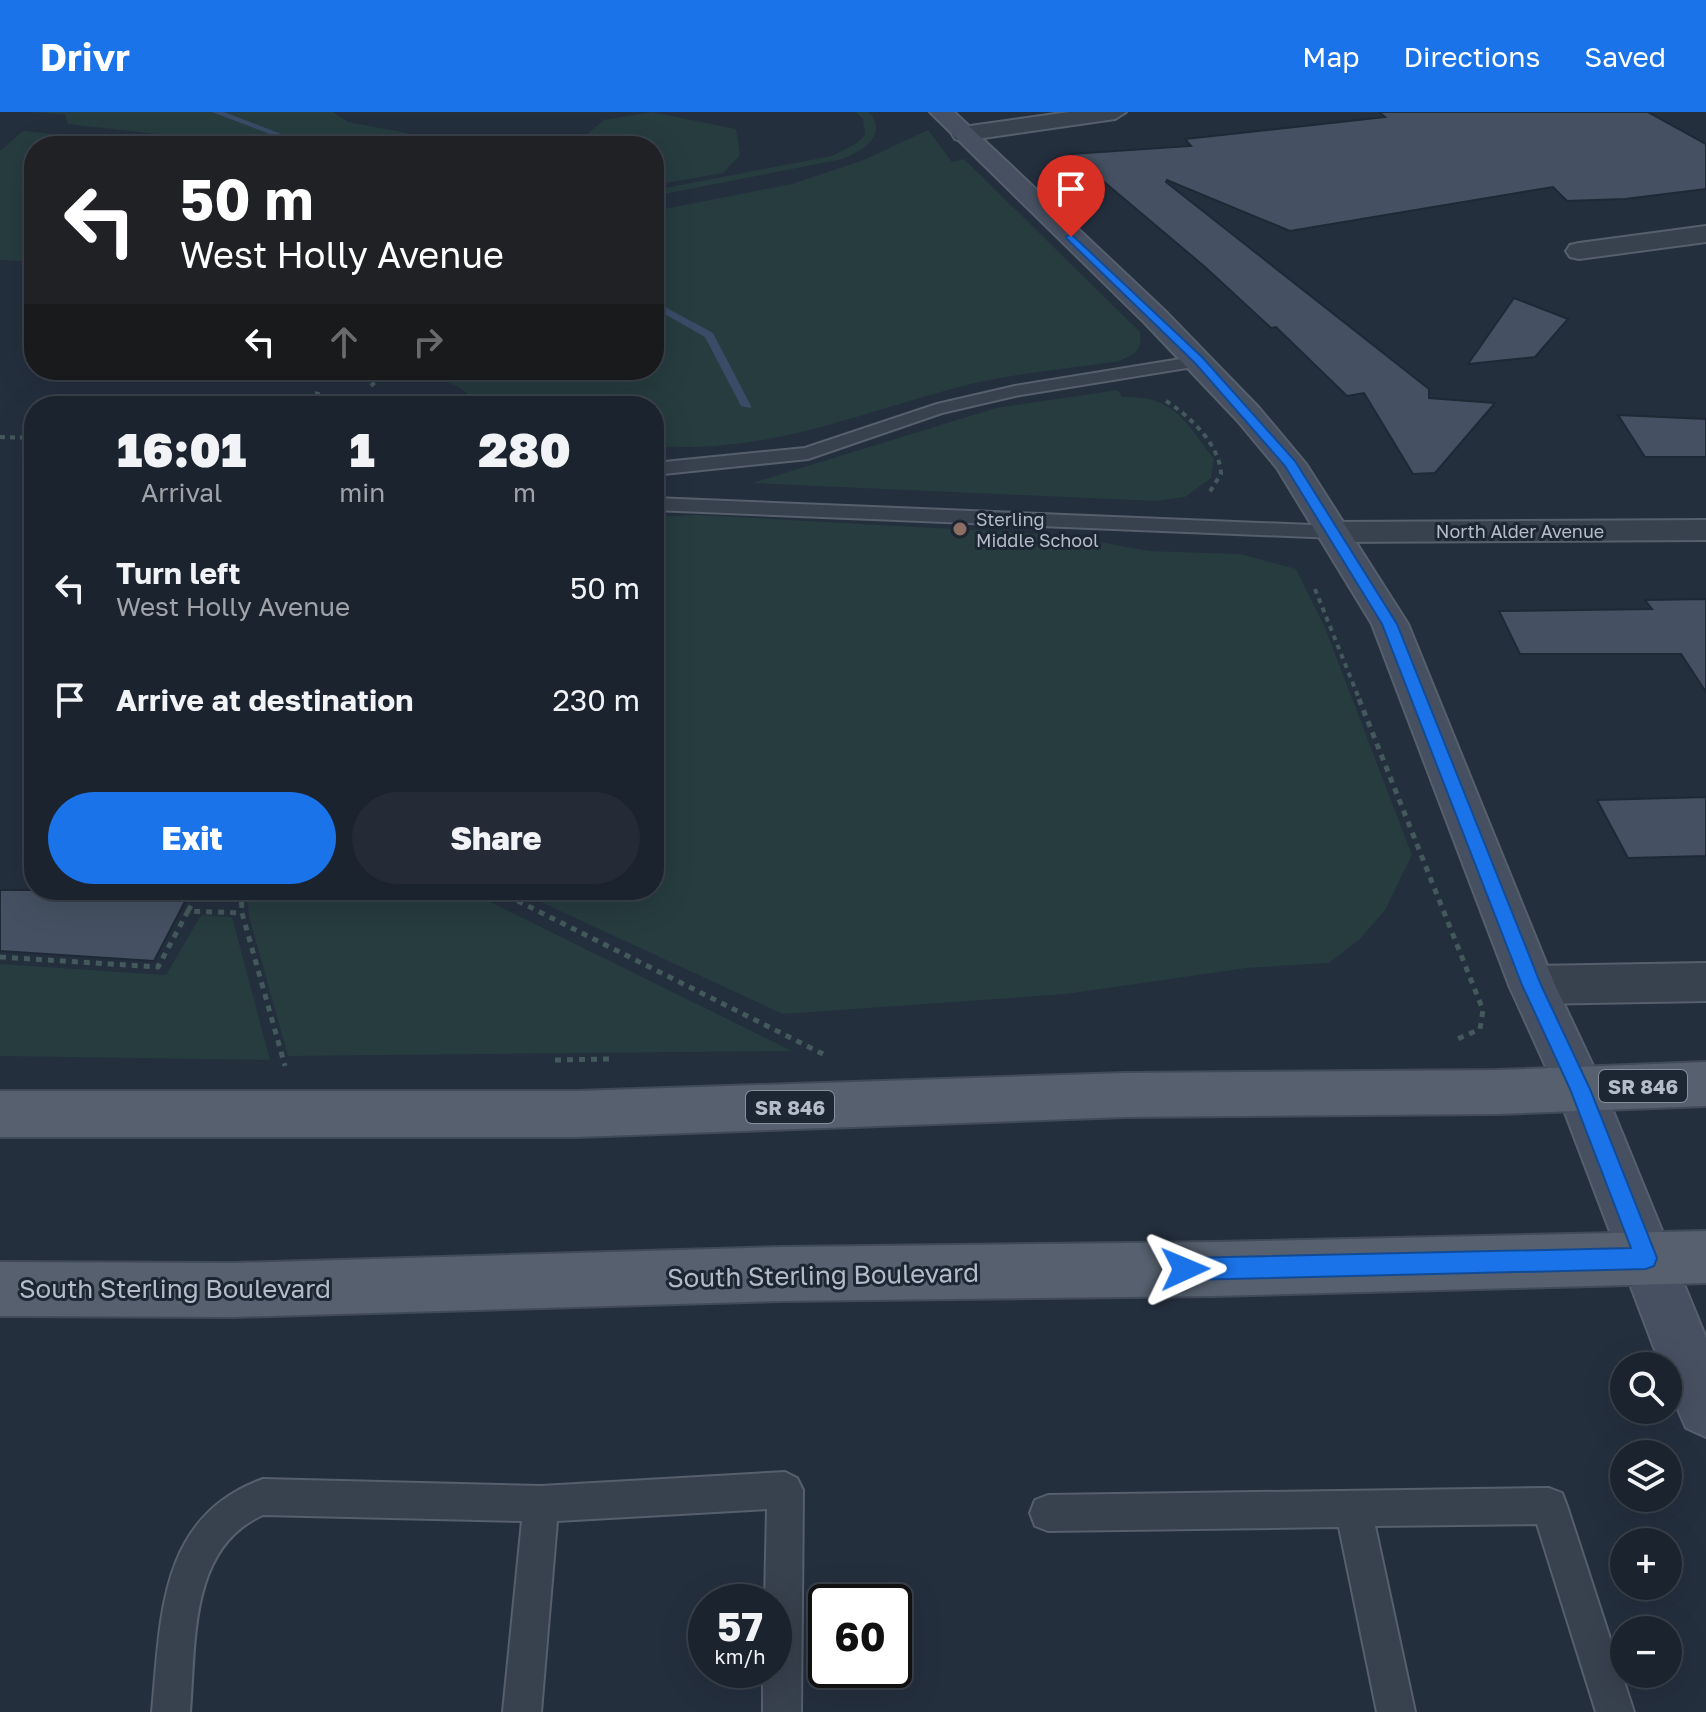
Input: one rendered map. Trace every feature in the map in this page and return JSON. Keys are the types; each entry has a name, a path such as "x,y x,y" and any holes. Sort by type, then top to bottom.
{"main road":[{"name":"SR 846","path":"0,1114 577,1114 1125,1095 1580,1089 1706,1084"},
{"name":"South Sterling Boulevard","path":"0,1289 233,1290 782,1274 1216,1269 1706,1257"}],"street":[{"path":"952,123 1115,112"},
{"path":"952,123 1199,361 1290,464 1390,624 1532,985 1580,1089 1706,1408"},
{"path":"1579,251 1706,234"},
{"name":"North Alder Avenue","path":"1335,532 1706,530"},
{"path":"1532,985 1706,982"}],"lane":[{"path":"664,468 808,453 937,409 1015,391 1199,361"},
{"path":"664,504 1335,532"},
{"path":"171,1712 180,1600 195,1555 225,1518 245,1503 263,1497 541,1504 785,1490 782,1712"},
{"path":"522,1712 541,1504"},
{"path":"1048,1513 1549,1506 1615,1712"},
{"path":"1353,1509 1396,1712"}],"path":[{"path":"371,386 377,380"},
{"path":"315,393 325,396"},
{"path":"1164,400 1180,409 1218,456 1221,470 1218,482 1209,493 1198,497"},
{"path":"0,437 24,438"},
{"path":"1312,581 1483,1010 1480,1029 1454,1041 1438,1041"},
{"path":"0,957 158,967 194,900"},
{"path":"241,900 242,913 285,1066 301,1065"},
{"path":"516,900 824,1054 809,1055"},
{"path":"188,911 242,913"},
{"path":"539,1060 618,1059"}],"green space":[{"path":"28,112 333,112 348,122 407,133 408,136 167,136 68,124 65,114"},
{"path":"652,112 736,129 740,155 723,173 664,183 664,136 584,136 604,120"},
{"path":"856,112 869,112 874,120 875,135 865,147 843,159 664,194 664,188 832,156 857,143 865,135 863,119"},
{"path":"928,130 952,162 964,159 1140,332 1136,351 1119,361 1021,374 963,386 811,430 736,444 696,447 664,446 664,396 467,396 459,387 440,380 664,380 664,209 792,184 864,160"},
{"path":"23,131 74,136 24,136 24,261 0,260 0,151"},
{"path":"1118,390 1122,397 1154,400 1177,413 1214,459 1211,478 1185,497 1155,501 752,483 996,408"},
{"path":"699,515 1062,535 1148,551 1240,554 1296,569 1325,628 1412,855 1385,910 1360,939 1329,963 1246,968 1066,994 783,1014 537,900 664,900 664,517"},
{"path":"248,900 486,900 792,1051 288,1056 249,916"},
{"path":"201,915 232,917 270,1060 0,1056 0,964 166,975"}],"building":[{"path":"1379,112 1648,112 1706,144 1706,189 1625,199 1567,201 1553,187 1290,231 1167,180 1429,389 1429,398 1495,403 1435,473 1413,474 1364,393 1347,396 1276,327 1271,328 1205,267 1071,154 1191,146 1185,139 1385,117"},
{"path":"1514,298 1568,319 1535,357 1468,364"},
{"path":"1618,415 1706,419 1706,457 1645,457"},
{"path":"1706,599 1706,692 1681,654 1520,654 1499,611 1652,609 1645,600"},
{"path":"1706,797 1706,856 1628,858 1597,800"},
{"path":"0,890 24,890 24,900 186,900 154,961 0,951"}],"waterway":[{"path":"216,112 282,136"},
{"path":"664,310 709,335 746,406"}],"place":[{"name":"Sterling Middle School","path":"960,529"}],"route":[{"path":"1071,237 1199,361 1290,464 1390,624 1532,985 1580,1089 1646,1258 1185,1269"}]}
